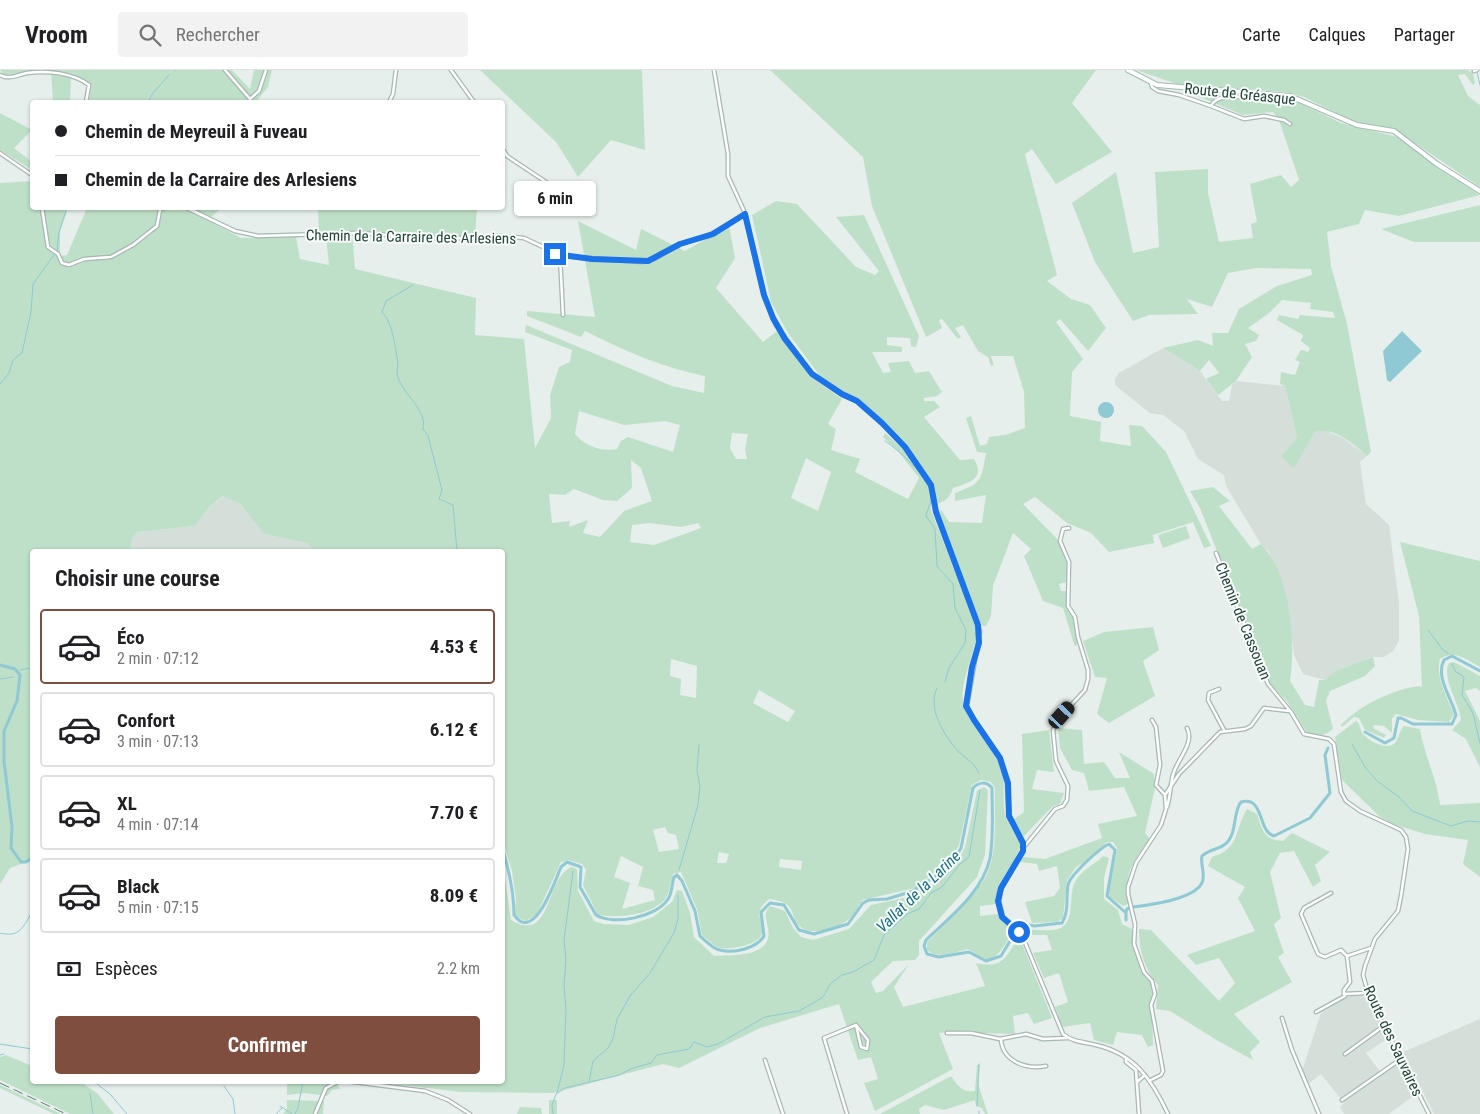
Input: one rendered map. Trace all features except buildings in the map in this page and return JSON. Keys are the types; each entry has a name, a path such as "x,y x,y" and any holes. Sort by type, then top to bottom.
{"street":[{"path":"225,70 250,99 259,91 266,70"},
{"path":"390,100 393,94 396,70"},
{"path":"452,70 473,100"},
{"path":"714,70 728,154 728,176 745,214 764,295 773,318 785,339 812,374 842,394 857,401 882,423 905,447 931,485 936,512 980,631 966,706 1000,758 1008,783 1009,816 1024,847"},
{"name":"Route de Gréasque","path":"1128,70 1151,83 1171,87 1264,94 1301,99 1357,125 1394,131 1437,164 1480,191"},
{"path":"0,75 8,78 35,72 71,76 89,85 86,100"},
{"path":"1151,83 1152,87 1158,91 1179,95 1244,119 1262,116 1284,120 1290,124"},
{"path":"1211,106 1222,98 1255,98 1262,97 1264,94"},
{"path":"0,153 30,174"},
{"path":"505,153 549,184"},
{"path":"42,210 48,247 57,253 62,263 69,265 84,259 111,257 133,245 157,226 159,212 162,210"},
{"name":"Chemin de la Carraire des Arlesiens","path":"191,210 244,235 359,233 443,239 507,236 524,238 560,256 636,262 648,261 680,244 713,234 745,214"},
{"path":"560,256 563,315"},
{"path":"1068,1038 1058,1025 1046,992 1019,932 1000,912 999,895 1003,882 1024,847 1055,809 1063,806 1067,800 1068,786 1056,761 1053,730 1062,715 1085,690 1088,679 1088,670 1078,636 1075,616 1068,606 1069,562 1060,538 1062,529 1070,528"},
{"name":"Chemin de Cassouan","path":"1216,554 1268,684 1291,712"},
{"path":"1219,689 1209,693 1208,700 1224,730"},
{"path":"1165,795 1179,774 1224,730 1246,729 1256,722 1264,708 1291,712"},
{"name":"Route des Sauvaires","path":"1291,712 1304,734 1329,739 1334,744 1341,792 1346,801 1360,811 1401,830 1406,837 1408,849 1398,911 1381,931 1371,948 1364,976 1368,993 1429,1114"},
{"path":"1152,720 1156,727 1160,765 1156,784 1165,795 1166,809"},
{"path":"1149,1081 1161,1075 1163,1071 1152,1005 1155,994 1152,981 1144,972 1134,944 1135,924 1128,887 1134,869 1161,825 1173,785 1173,774 1183,755 1189,736 1187,728"},
{"path":"1331,893 1304,908 1301,914 1318,954 1325,957 1341,950 1347,956 1350,982 1344,990 1346,995"},
{"path":"1347,956 1371,948"},
{"path":"1316,1012 1346,995 1368,993"},
{"path":"1282,1018 1292,1050 1319,1114"},
{"path":"1345,1054 1384,1025"},
{"path":"856,1026 868,1040 867,1049 861,1048 856,1026"},
{"path":"847,1114 824,1038 856,1026"},
{"path":"947,1033 971,1033 1000,1038 1026,1034 1043,1039 1068,1038 1109,1048 1137,1064 1146,1075 1168,1114"},
{"path":"1000,1038 1003,1052 1009,1059 1031,1067 1046,1066"},
{"path":"1126,1058 1126,1063 1135,1069 1139,1114"},
{"path":"1342,1100 1400,1059"},
{"path":"765,1060 783,1114"},
{"path":"1137,1082 1146,1075"},
{"path":"315,1114 326,1088 333,1084"},
{"path":"370,1084 426,1091 448,1100 470,1114"}],"shaded area":[{"path":"1163,348 1200,371 1222,401 1229,401 1232,385 1236,381 1285,386 1297,438 1282,458 1294,467 1315,432 1322,429 1343,438 1367,456 1360,462 1366,504 1389,525 1399,603 1399,641 1393,651 1384,657 1373,657 1335,671 1325,680 1303,674 1294,655 1286,596 1269,552 1261,544 1226,486 1224,475 1198,459 1184,431 1163,415 1150,413 1115,385 1115,379 1119,373"},
{"path":"224,496 240,504 264,534 306,543 314,549 130,549 132,539 137,532 195,526 209,507"},
{"path":"1356,995 1364,997 1374,1007 1388,1038 1366,1053 1382,1074 1400,1060 1415,1095 1389,1114 1344,1114 1340,1107 1344,1103 1321,1074 1308,1084 1302,1071 1321,1013 1343,998"},
{"path":"1480,1019 1480,1114 1434,1114 1403,1052"}],"green space":[{"path":"0,70 232,70 250,89 254,70 272,70 268,87 258,100 89,100 91,85 71,75 70,100 53,100 51,71 33,71 4,75"},
{"path":"480,70 642,70 645,150 611,140 578,177 556,142"},
{"path":"770,70 1096,70 1072,103 1112,152 1056,184 1032,149 1025,154 1057,275 1047,281 1071,299 1090,305 1106,328 1088,351 1060,319 1056,322 1083,359 1072,372 1070,416 1101,422 1100,441 1131,446 1129,425 1142,426 1166,452 1211,546 1204,548 1193,522 1153,535 1154,543 1109,552 1091,533 1067,523 1035,497 1023,504 1057,539 1067,559 1067,582 1059,584 1061,591 1066,591 1067,609 1074,617 1078,643 1075,647 1063,608 1043,601 1024,556 1031,549 1013,533 993,586 991,616 986,626 982,626 963,583 937,510 942,511 949,522 982,523 986,495 955,501 955,493 979,480 986,453 977,452 966,418 971,416 980,446 987,444 989,437 1005,435 1025,428 1024,392 1013,356 991,356 994,365 991,366 988,357 978,351 963,325 955,328 961,337 958,339 942,319 939,320 942,328 926,337 872,206 863,157"},
{"path":"1136,70 1467,70 1473,73 1475,83 1473,85 1465,74 1458,75 1468,96 1480,105 1480,187 1394,129 1355,122 1304,97 1286,92 1177,84"},
{"path":"1188,92 1293,100 1341,123 1402,138 1418,153 1480,195 1399,216 1365,210 1359,224 1327,232 1331,266 1347,324 1371,452 1367,456 1343,437 1322,431 1315,432 1294,468 1281,457 1297,438 1285,386 1280,384 1281,372 1295,375 1300,362 1295,360 1301,350 1308,352 1310,348 1301,341 1303,335 1277,320 1279,315 1298,319 1300,315 1335,318 1333,312 1310,309 1311,303 1282,300 1268,314 1248,328 1259,335 1256,341 1245,344 1252,357 1236,381 1218,395 1206,379 1219,373 1209,360 1200,371 1163,348 1198,340 1213,346 1212,333 1228,333 1239,309 1277,286 1312,275 1311,269 1256,268 1228,273 1212,307 1187,299 1198,314 1149,315 1133,321 1095,262 1072,203 1116,172 1133,253 1159,247 1155,172 1208,169 1208,193 1219,242 1253,238 1251,224 1257,222 1250,184 1281,175 1291,187 1299,180 1279,120 1273,112 1243,115"},
{"path":"0,113 30,129 30,132 14,148 30,160 29,168 0,150"},
{"path":"30,181 30,210 67,211 60,232 60,256 67,255 86,210 220,210 207,220 241,238 296,237 300,259 329,265 326,237 319,237 318,210 477,210 475,236 442,237 352,232 355,269 476,298 475,335 524,339 535,448 551,418 550,395 559,367 570,362 572,350 525,332 526,325 672,386 704,393 705,376 689,373 644,358 585,331 581,337 527,316 527,311 595,317 578,221 636,250 641,229 685,251 729,226 735,258 716,288 763,342 777,331 811,377 842,399 828,424 836,429 831,450 860,459 855,472 908,499 919,478 898,451 883,437 885,433 907,453 926,480 930,489 931,510 977,629 964,684 963,701 965,709 1001,767 1004,780 1006,817 1021,844 1000,886 996,904 980,906 980,916 997,914 1013,931 1005,946 997,955 987,959 968,949 941,955 927,950 927,942 978,889 988,872 993,852 995,831 995,788 991,782 981,780 972,785 959,845 952,858 915,888 863,900 849,919 833,928 813,931 802,928 797,923 789,907 779,901 769,899 759,912 762,933 756,941 742,946 717,947 702,935 697,909 681,872 673,874 668,894 659,905 643,912 624,916 606,916 598,915 583,885 586,870 582,864 568,860 561,862 537,914 526,921 518,918 515,914 516,899 512,871 505,848 505,549 314,549 306,543 264,534 240,504 223,496 209,507 195,526 137,532 132,539 130,549 30,549 30,861 10,868 0,884 0,183","holes":["579,411 624,425 665,421 680,425 673,452 628,437 621,441 617,449 599,449 588,445 575,434","732,433 748,434 745,450 747,459 736,459 730,448","806,458 831,472 818,511 791,498","631,460 641,468 652,501 624,511 600,537 583,533 588,520 569,527 570,521 552,523 549,494 565,495 574,489 603,500 617,501 632,488","649,523 681,527 698,523 701,528 654,545 630,542 632,525","671,659 697,666 696,698 680,695 681,679 670,676","759,690 795,711 788,722 753,703","665,827 668,833 676,835 679,849 659,852 653,830","719,852 729,854 726,863 717,863","621,856 643,867 638,886 653,890 655,900 622,909 630,883 614,877","780,859 802,861 801,870 779,867"]},
{"path":"776,201 797,204 856,267 875,275 879,271 836,217 864,215 919,336 916,347 911,346 910,338 887,337 887,345 902,347 902,352 872,352 883,373 891,372 888,363 909,361 915,373 929,371 942,392 937,396 924,398 924,401 934,401 940,407 924,417 960,460 974,459 977,466 977,476 969,482 953,488 949,497 944,501 935,504 933,483 906,444 858,398 846,394 820,376 788,333 771,302 752,215"},
{"path":"1480,205 1480,242 1414,242 1381,229"},
{"path":"1213,487 1230,501 1219,506 1252,549 1261,544 1271,557 1279,573 1285,590 1291,628 1292,665 1290,681 1305,705 1314,707 1319,680 1325,680 1335,671 1373,657 1375,666 1365,676 1330,691 1326,701 1333,729 1327,733 1314,735 1307,733 1287,701 1269,683 1200,508 1190,491"},
{"path":"1186,526 1190,538 1163,548 1158,535"},
{"path":"1400,542 1480,561 1480,667 1456,655 1445,656 1440,659 1440,680 1454,714 1449,722 1418,720 1396,714 1392,719 1392,733 1384,726 1374,725 1373,728 1386,735 1384,738 1365,730 1359,718 1354,717 1342,727 1341,725 1357,711 1378,699 1401,690 1422,686 1419,616"},
{"path":"1153,627 1159,650 1143,661 1155,696 1109,723 1097,714 1107,678 1095,677 1083,641 1104,632"},
{"path":"1454,662 1480,676 1480,691 1476,688 1465,691 1480,721 1480,767 1466,739 1452,730 1461,720 1447,676 1449,663"},
{"path":"1356,721 1366,737 1383,746 1395,743 1404,726 1420,729 1440,805 1480,803 1480,877 1463,864 1468,840 1425,834 1393,824 1379,816 1342,780 1335,737"},
{"path":"1058,728 1082,730 1084,764 1104,762 1115,778 1130,778 1119,752 1154,774 1155,788 1145,833 1150,839 1134,862 1128,876 1128,904 1123,906 1110,897 1108,892 1117,848 1113,842 1107,842 1090,859 1076,867 1067,881 1063,918 1058,922 1032,923 1025,902 1054,896 1060,888 1057,866 1039,871 1037,864 1020,862 1023,857 1045,859 1102,838 1098,824 1137,816 1124,787 1089,791 1084,773 1072,770 1060,748"},
{"path":"1049,730 1054,772 1037,770 1032,789 1064,793 1060,804 1053,806 1023,837 1013,820 1024,812 1022,734"},
{"path":"984,787 988,790 985,855 977,877 919,941 919,955 915,960 893,961 871,982 876,993 883,991 909,964 894,987 903,1007 985,986 976,963 992,964 1003,960 1019,936 1052,1018 1034,1024 1028,1013 1013,1016 1015,1034 979,1033 972,1030 939,1033 953,1069 875,1111 864,1083 878,1079 871,1057 858,1060 839,1004 760,1028 679,1068 663,1064 553,1093 461,1092 394,1084 505,1084 505,877 511,920 525,925 534,924 542,917 563,873 572,867 577,869 578,891 594,921 604,924 629,925 653,917 672,902 677,890 682,891 690,913 694,937 714,956 741,955 758,950 765,945 768,938 766,914 770,906 785,911 793,928 801,937 813,940 849,929 871,905 914,896 937,883 959,860 965,847 977,791"},
{"path":"1247,809 1257,814 1262,829 1272,839 1283,841 1292,833 1330,852 1315,865 1321,881 1313,887 1294,851 1280,853 1270,872 1281,918 1274,924 1284,953 1278,957 1292,982 1234,1014 1260,1042 1250,1052 1253,1060 1170,1011 1156,1009 1158,985 1143,959 1139,929 1151,930 1219,1001 1235,983 1219,958 1196,965 1187,955 1255,931 1238,898 1245,887 1208,866 1212,857 1221,854 1232,844"},
{"path":"1103,856 1109,858 1104,878 1104,899 1118,910 1122,924 1132,929 1133,943 1141,971 1155,986 1157,993 1152,1013 1153,1045 1148,1047 1142,1035 1117,1032 1113,1045 1094,1040 1090,1023 1062,1027 1055,1007 1068,1002 1059,973 1044,978 1033,953 1052,950 1047,935 1025,935 1022,930 1053,930 1061,928 1066,924 1069,918 1075,882 1084,871"},
{"path":"6,1055 30,1065 30,1084 84,1084 97,1093 114,1114 70,1114 0,1080 0,1057"},
{"path":"977,1065 980,1065 978,1084 988,1114 985,1114 982,1108 976,1106 975,1100 944,1110 925,1105 919,1109 920,1114 880,1114 951,1076 961,1088 967,1091 975,1091"},
{"path":"338,1084 340,1089 332,1090 327,1096 304,1093 287,1095 287,1085"},
{"path":"0,1085 61,1114 54,1114 0,1088"},
{"path":"287,1100 324,1101 323,1114 283,1114 287,1109"},
{"path":"549,1100 557,1100 557,1114 549,1114"},
{"path":"520,1107 541,1108 542,1114 517,1114"}],"water":[{"path":"1402,331 1422,351 1390,382 1387,380 1383,351"},
{"path":"1103,402 1109,402 1114,407 1112,416 1103,418 1098,413 1098,407"}],"waterway":[{"path":"1477,72 1480,85"},
{"path":"149,100 169,75"},
{"path":"57,251 59,232 66,210"},
{"path":"0,384 9,373 13,360 22,353 31,312 33,284 54,255"},
{"path":"413,285 386,301 382,312 389,322 393,336 399,381 422,415 423,429 428,436 442,490 439,499 453,505 457,549"},
{"name":"Vallat de la Larine","path":"885,441 907,459 928,485 931,501 926,516 935,529 937,566 953,584 955,608 966,630 965,643 949,668 945,682"},
{"path":"1428,630 1443,650 1449,654"},
{"path":"1365,732 1385,743 1394,738 1398,718 1413,724 1452,724 1456,715 1443,681 1442,667 1444,660 1452,656 1480,671"},
{"path":"1452,664 1455,671 1464,677 1462,695 1473,713 1480,743"},
{"path":"0,665 15,669 20,675 17,701 4,731 4,761 12,827 11,848 21,862 30,859"},
{"path":"20,670 30,668"},
{"path":"0,679 13,677"},
{"name":"Vallat de la Larine","path":"937,688 934,704 938,721 953,745 972,763 979,773"},
{"path":"1352,744 1365,767 1377,781 1399,797 1412,811 1451,826 1468,821 1480,822"},
{"path":"679,870 698,805 700,786 697,771 699,745"},
{"path":"1126,912 1127,909 1133,907 1160,903 1181,897 1197,889 1203,880 1202,856 1223,846 1229,840 1241,802 1254,804 1258,809 1265,828 1274,836 1310,818 1330,793 1325,755 1328,748"},
{"path":"505,857 511,881 514,915 522,922 529,922 543,907 561,867 567,862 581,867 580,887 596,915 613,920 635,918 655,911 669,897 674,877 677,875 682,881 695,911 700,936 717,949 726,951 745,949 756,944 764,936 761,912 770,903 784,905 799,930 814,934 848,924 863,903 869,900 887,899 913,891 940,873 955,858 961,848 973,788 978,784 985,783 992,788 991,850 986,870 973,893 964,904 926,940 924,946 927,954 939,957 969,952 986,961 1001,956 1021,923 1034,926 1062,923 1066,914 1068,885 1070,881 1086,862 1109,844 1115,850 1107,896 1126,913"},
{"name":"Vallat de la Larine","path":"553,1114 552,1105 556,1094 565,1088 619,1075 633,1068 651,1063 657,1055 689,1049 694,1042 707,1047 718,1044 765,1017 799,1011 823,997 831,983 842,975 853,972 874,960 884,935 907,914 919,909 931,893 942,887 960,864 969,857 980,790"},
{"path":"557,1093 564,1065 566,1009 564,940 573,871"},
{"path":"589,1082 593,1061 608,1048 613,1039 617,1019 630,996 650,973 674,933 678,919 678,895"},
{"path":"1126,913 1126,920"},
{"path":"0,933 17,933 30,915"},
{"path":"0,1044 30,1049"},
{"path":"0,1055 4,1054"},
{"path":"977,1106 979,1064"},
{"path":"97,1084 110,1094 127,1114"},
{"path":"295,1114 302,1084"},
{"path":"224,1086 233,1099 235,1114"},
{"path":"90,1093 93,1114"},
{"path":"280,1106 292,1114"},
{"path":"276,1114 282,1108"}],"railway":[{"path":"0,1083 66,1114"}],"route":[{"path":"555,254 592,259 648,261 680,244 713,234 745,214 764,295 776,325 785,339 812,374 861,404 905,447 914,460 933,489 934,506 980,631 966,706 970,716 994,746 1005,770 1008,783 1010,821 1024,847 1003,882 998,901 1002,917 1019,932"}]}
